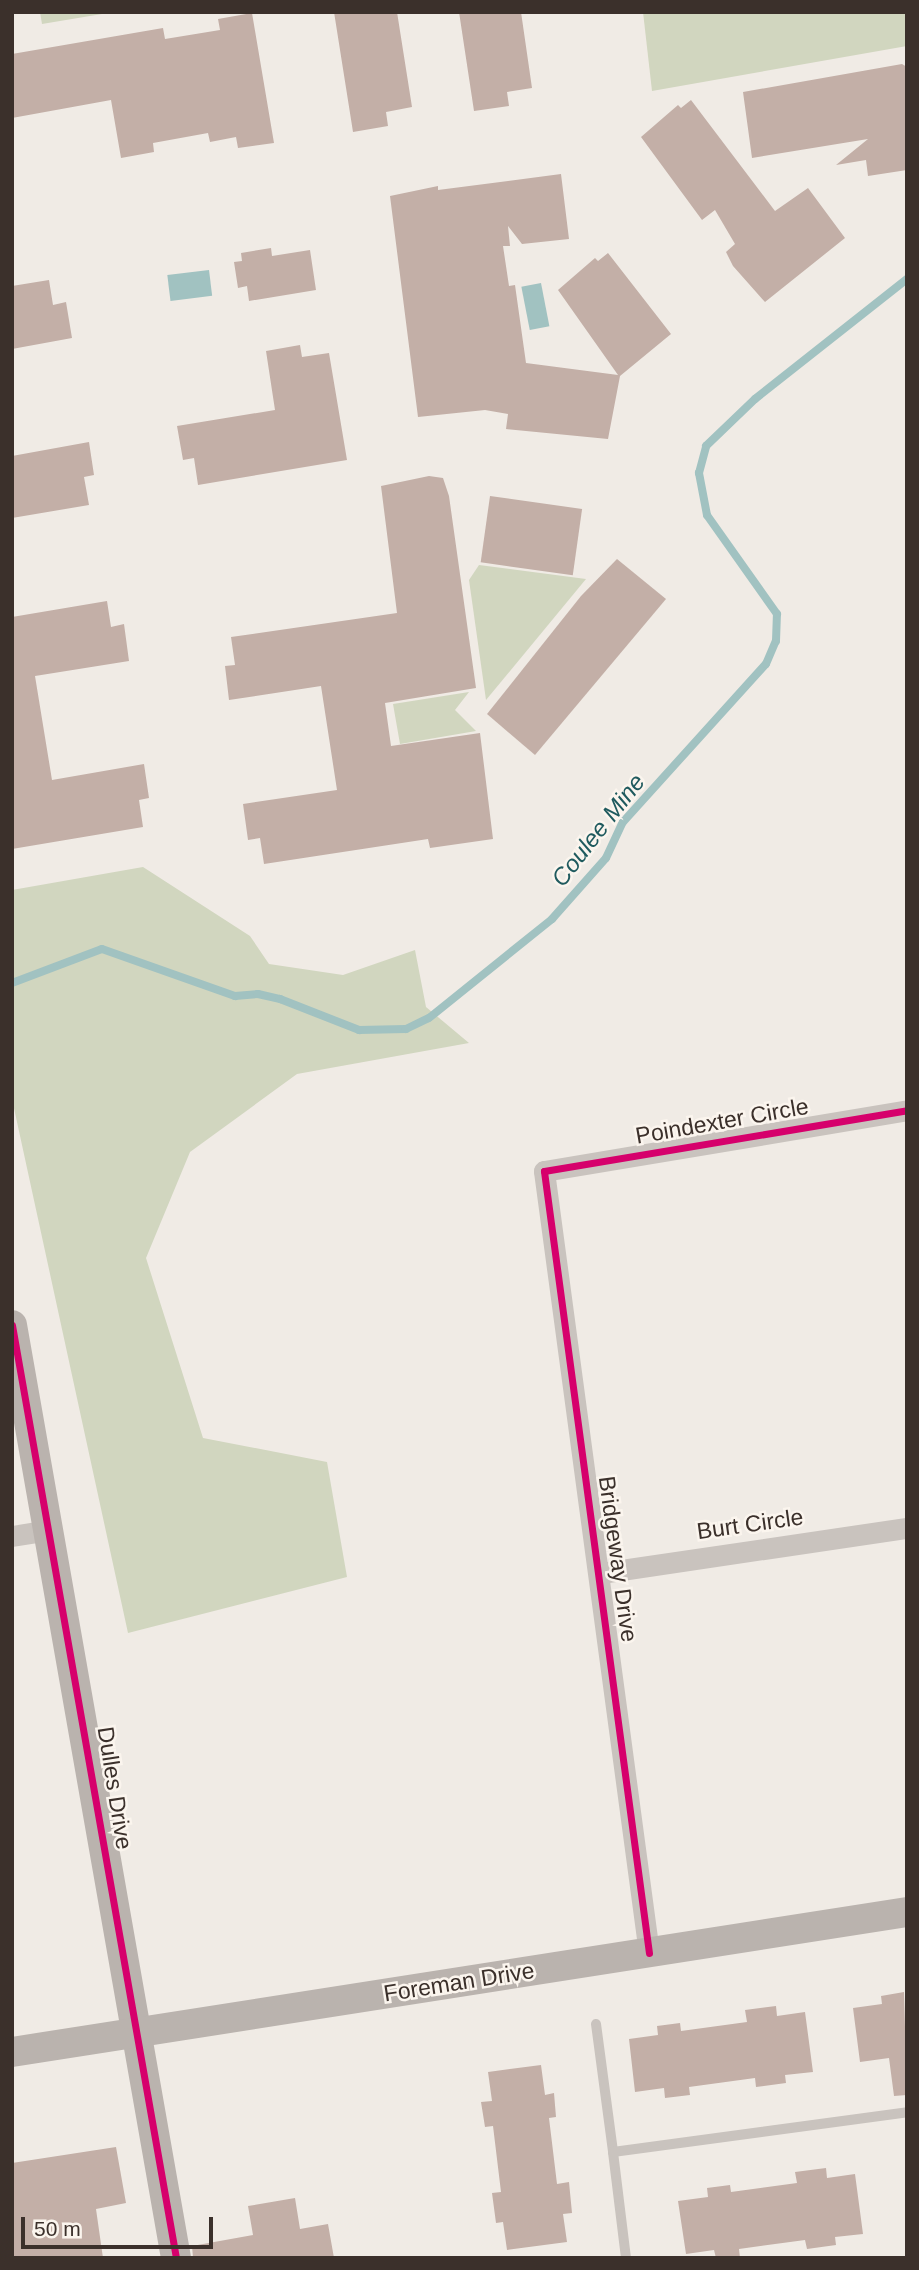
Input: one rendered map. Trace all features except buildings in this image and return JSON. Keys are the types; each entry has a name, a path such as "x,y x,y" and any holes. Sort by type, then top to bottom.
{"street":[{"name":"Poindexter Circle","path":"544,1171 907,1110"},
{"name":"Bridgeway Drive","path":"544,1171 601,1573 649,1953"},
{"name":"Dulles Drive","path":"12,1325 176,2258"},
{"name":"Burt Circle","path":"601,1573 907,1528"},
{"path":"12,1536 49,1530"},
{"name":"Foreman Drive","path":"12,2052 907,1912"}],"lane":[{"path":"596,2024 626,2258"},
{"path":"613,2152 907,2112"}],"green space":[{"path":"40,12 114,12 42,24"},
{"path":"643,12 907,12 907,46 652,91"},
{"path":"479,565 586,579 486,700 469,580"},
{"path":"469,692 455,710 476,731 400,744 393,704"},
{"path":"143,867 250,936 269,964 343,975 415,950 426,1007 469,1043 297,1074 190,1152 146,1258 203,1438 327,1462 347,1577 128,1633 12,1099 12,890"}],"water":[{"path":"209,270 212,296 170,301 167,275"},
{"path":"541,283 549,326 530,330 521,287"}],"waterway":[{"name":"Coulee Mine","path":"12,983 102,949 235,996 258,994 280,999 359,1030 406,1029 429,1018 552,919 606,858 623,822 766,664 776,641 777,614 707,515 699,473 706,446 755,399 907,279"}],"cycle path":[{"path":"649,1953 544,1171 907,1110"},
{"path":"12,1325 176,2258"}]}
